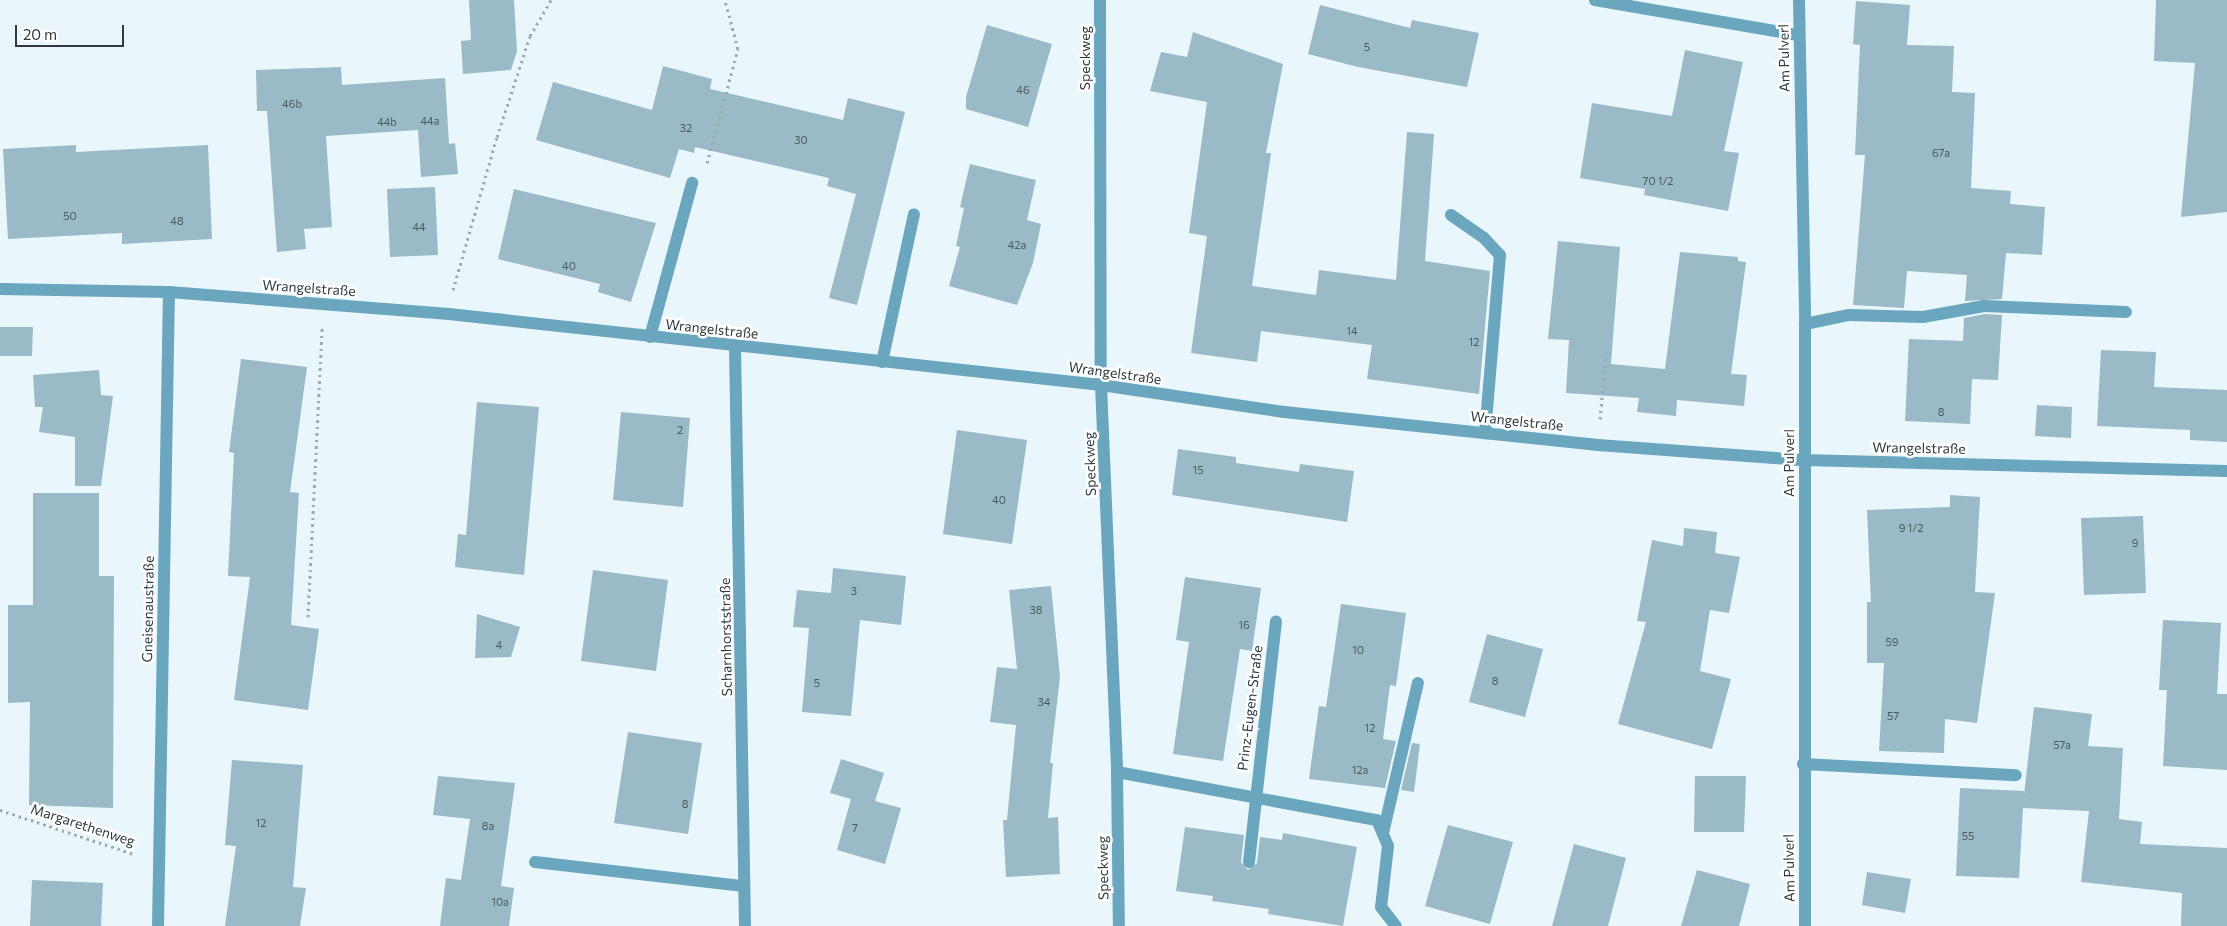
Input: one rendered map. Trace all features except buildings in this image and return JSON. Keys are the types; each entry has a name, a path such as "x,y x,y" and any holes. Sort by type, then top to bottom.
{"street":[{"name":"Speckweg","path":"1100,0 1101,385 1117,772 1119,926"},
{"path":"1595,0 1798,35"},
{"name":"Am Pulverl","path":"1799,0 1798,35 1805,324 1803,764 1805,926"},
{"path":"650,337 692,184"},
{"path":"882,362 914,214"},
{"path":"1452,215 1484,238 1500,255 1485,433"},
{"name":"Wrangelstraße","path":"0,289 169,292 449,314 735,347 1101,385 1284,412 1598,445 1804,460 2227,471"},
{"name":"Gneisenaustraße","path":"158,926 169,292"},
{"path":"1805,324 1849,315 1924,317 1984,306 2126,312"},
{"name":"Scharnhorststraße","path":"735,347 745,926"},
{"name":"Prinz-Eugen-Straße","path":"1249,862 1254,797 1276,622"},
{"path":"1383,834 1418,683"},
{"path":"1803,764 2016,775"},
{"path":"1117,772 1377,820 1388,846 1381,907 1396,926"},
{"path":"535,862 744,886"}],"path":[{"path":"449,314 497,137 530,36 551,0"},
{"path":"692,184 704,175 738,49 725,0"},
{"path":"308,617 323,304"},
{"path":"1598,445 1606,355"},
{"name":"Margarethenweg","path":"0,810 158,863"}]}
